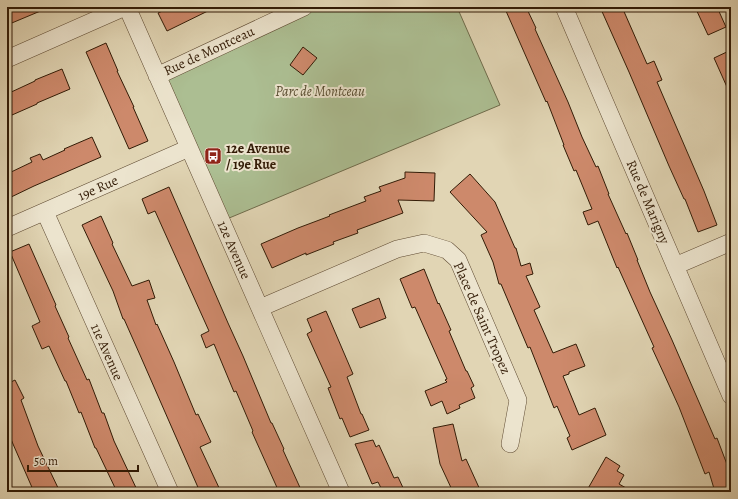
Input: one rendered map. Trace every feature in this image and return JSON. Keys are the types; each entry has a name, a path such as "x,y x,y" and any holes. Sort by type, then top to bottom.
{"street":[{"path":"7,59 126,7"},
{"name":"12e Avenue","path":"126,7 190,148 341,492"},
{"name":"Rue de Montceau","path":"158,76 304,7"},
{"name":"Rue de Marigny","path":"564,7 731,396"},
{"name":"19e Rue","path":"7,228 190,148"},
{"name":"11e Avenue","path":"44,212 170,492"},
{"path":"675,266 731,242"},
{"name":"Place de Saint Tropez","path":"260,308 397,249 424,243 447,250 458,260 518,400 510,444"}],"green space":[{"name":"Parc de Montceau","path":"304,7 457,7 500,105 222,221 157,76"}],"building":[{"path":"7,7 50,7 7,25"},
{"path":"171,7 216,7 167,31 158,13"},
{"path":"515,7 526,7 582,137 596,167 598,166 608,194 626,234 627,233 650,292 715,439 717,438 731,475 731,492 715,492 709,472 705,474 679,407 652,348 654,347 618,267 617,268 598,221 588,225 583,212 592,209 576,170 574,171 563,145 547,101 546,102 506,11"},
{"path":"600,7 622,7 647,64 654,61 662,80 657,82 717,225 698,232 685,199 669,166"},
{"path":"695,7 717,7 726,27 708,35"},
{"path":"106,43 148,141 129,149 86,52"},
{"path":"303,47 317,58 303,75 290,65"},
{"path":"731,50 731,96 714,58"},
{"path":"62,69 70,89 12,115 7,105 7,94"},
{"path":"92,137 101,157 7,199 7,174 32,162 30,158 40,154 43,160"},
{"path":"405,172 435,173 434,201 398,200 403,213 357,230 358,233 333,242 334,244 306,255 306,253 272,268 261,244 366,201 364,197 381,191 379,187 405,178"},
{"path":"470,174 495,202 516,248 521,266 530,263 533,274 526,276 540,307 534,310 553,353 576,344 585,366 563,376 579,415 595,408 606,435 572,450 567,438 570,436 557,406 554,408 530,347 528,348 501,284 499,284 493,262 481,235 487,232 450,192"},
{"path":"169,187 302,492 279,492 252,432 253,431 236,391 234,392 214,344 206,348 201,335 209,331 155,211 148,214 142,199"},
{"path":"101,216 113,243 112,244 132,286 149,280 155,298 147,300 156,325 157,324 174,362 196,415 198,414 211,442 200,447 221,492 200,492 123,319 113,291 82,225"},
{"path":"29,244 56,305 55,306 69,337 68,338 87,380 89,379 114,441 138,492 117,492 95,448 81,412 79,413 66,381 49,346 42,349 32,326 40,322 10,252"},
{"path":"424,269 438,304 439,303 451,330 449,331 466,371 474,386 471,388 475,398 459,405 460,408 447,414 442,401 431,406 425,391 447,382 445,380 447,379 415,307 412,308 400,279"},
{"path":"379,298 386,318 360,328 352,309"},
{"path":"326,311 353,374 347,377 361,414 369,430 350,437 342,418 340,419 328,388 331,387 307,334 312,331 307,319"},
{"path":"15,380 24,398 21,400 38,446 60,492 34,492 13,444 7,429 7,384"},
{"path":"453,424 462,461 466,459 481,492 453,492 440,464 433,428"},
{"path":"373,440 376,447 379,445 394,478 398,477 405,492 383,492 378,482 372,484 355,444"},
{"path":"606,457 620,466 617,471 624,475 619,484 633,492 586,492"}],"place":[{"name":"12e Avenue / 19e Rue","path":"213,156"}]}
